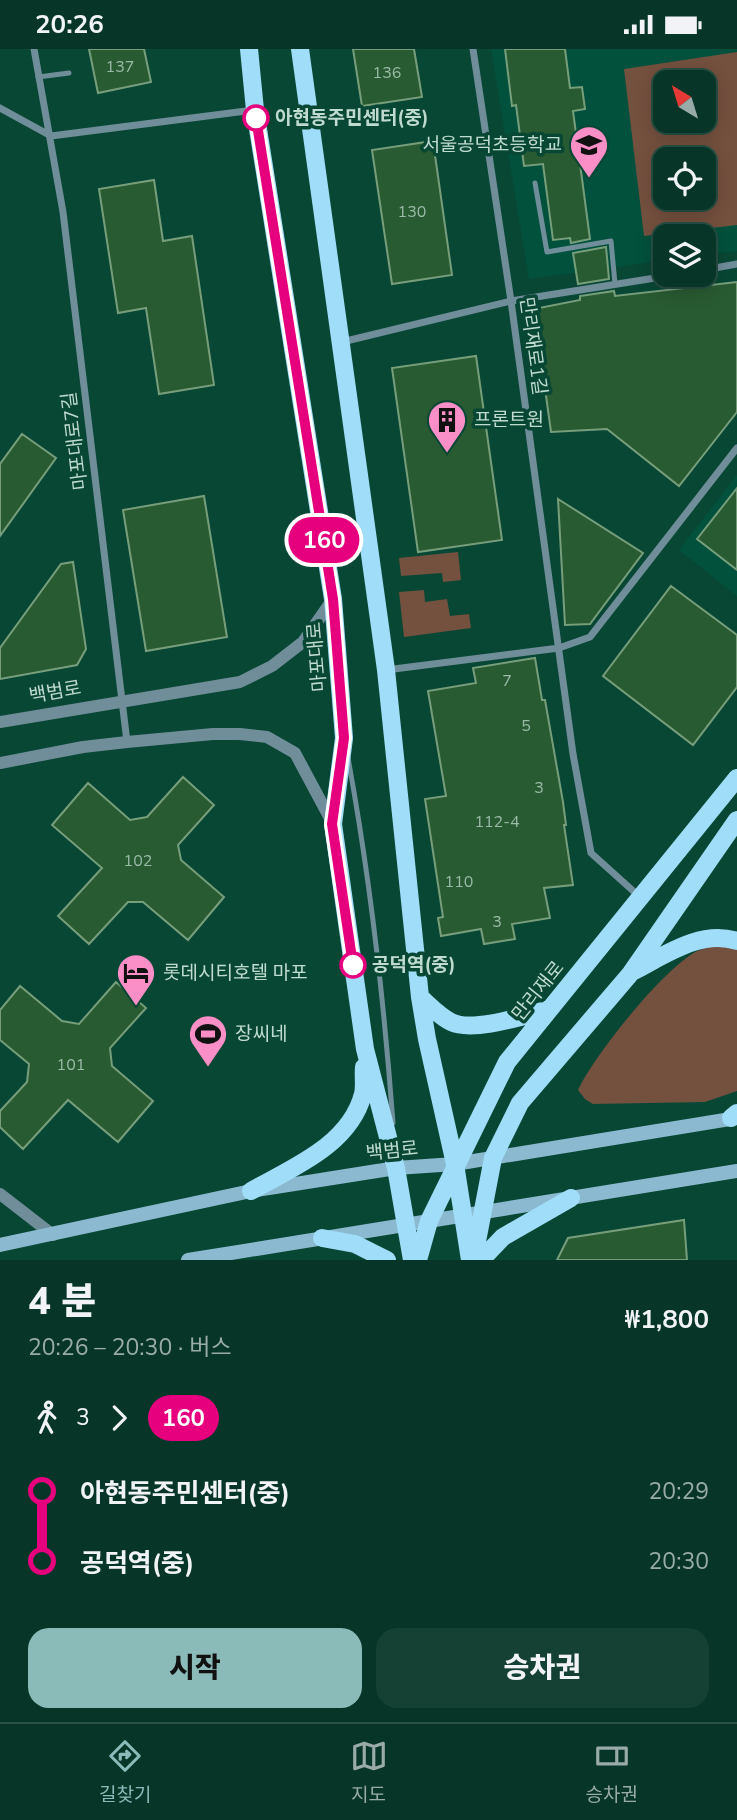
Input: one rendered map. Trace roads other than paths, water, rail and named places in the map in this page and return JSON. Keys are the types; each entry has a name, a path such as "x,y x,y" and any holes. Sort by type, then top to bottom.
{"main road":[{"name":"마포대로","path":"249,49 255,110 333,599 344,738 332,824 365,1049 396,1168 412,1260"},
{"path":"300,49 386,670 420,997 472,1260"},
{"name":"만리재로","path":"418,1260 429,1221 507,1062 737,778"},
{"path":"472,1260 493,1158 520,1104 631,973 736,825"},
{"path":"631,973 704,938 725,937 737,941"},
{"path":"420,997 453,1024 468,1026 550,1009"},
{"path":"251,1191 326,1148 350,1120 363,1094 365,1049"},
{"name":"백범로","path":"0,1245 251,1191 396,1168 455,1164 735,1116"},
{"path":"188,1260 737,1171"},
{"path":"481,1260 503,1237 570,1198"},
{"path":"322,1238 355,1244 387,1260"}],"street":[{"name":"마포대로7길","path":"34,49 51,136 64,225 127,741"},
{"name":"만리재로1길","path":"473,49 511,301 573,754 591,853 641,898"},
{"path":"0,108 51,136 255,110"},
{"path":"716,268 737,264"},
{"path":"341,342 511,301 653,278"},
{"path":"386,670 559,648 590,637 737,448"},
{"name":"백범로","path":"0,722 240,682 272,666 303,642 333,599"},
{"path":"0,763 127,741 214,734 268,737 295,753 332,824"},
{"path":"0,1194 53,1235"}],"lane":[{"path":"38,77 69,73"},
{"path":"535,183 547,252 611,241 615,284"},
{"path":"344,738 359,817 386,1032 396,1168"}],"place":[{"name":"아현동주민센터(중)","path":"256,118"},
{"name":"서울공덕초등학교","path":"589,179"},
{"name":"프론트원","path":"447,454"},
{"name":"공덕역(중)","path":"353,965"},
{"name":"롯데시티호텔 마포","path":"136,1007"},
{"name":"장씨네","path":"208,1068"}]}
